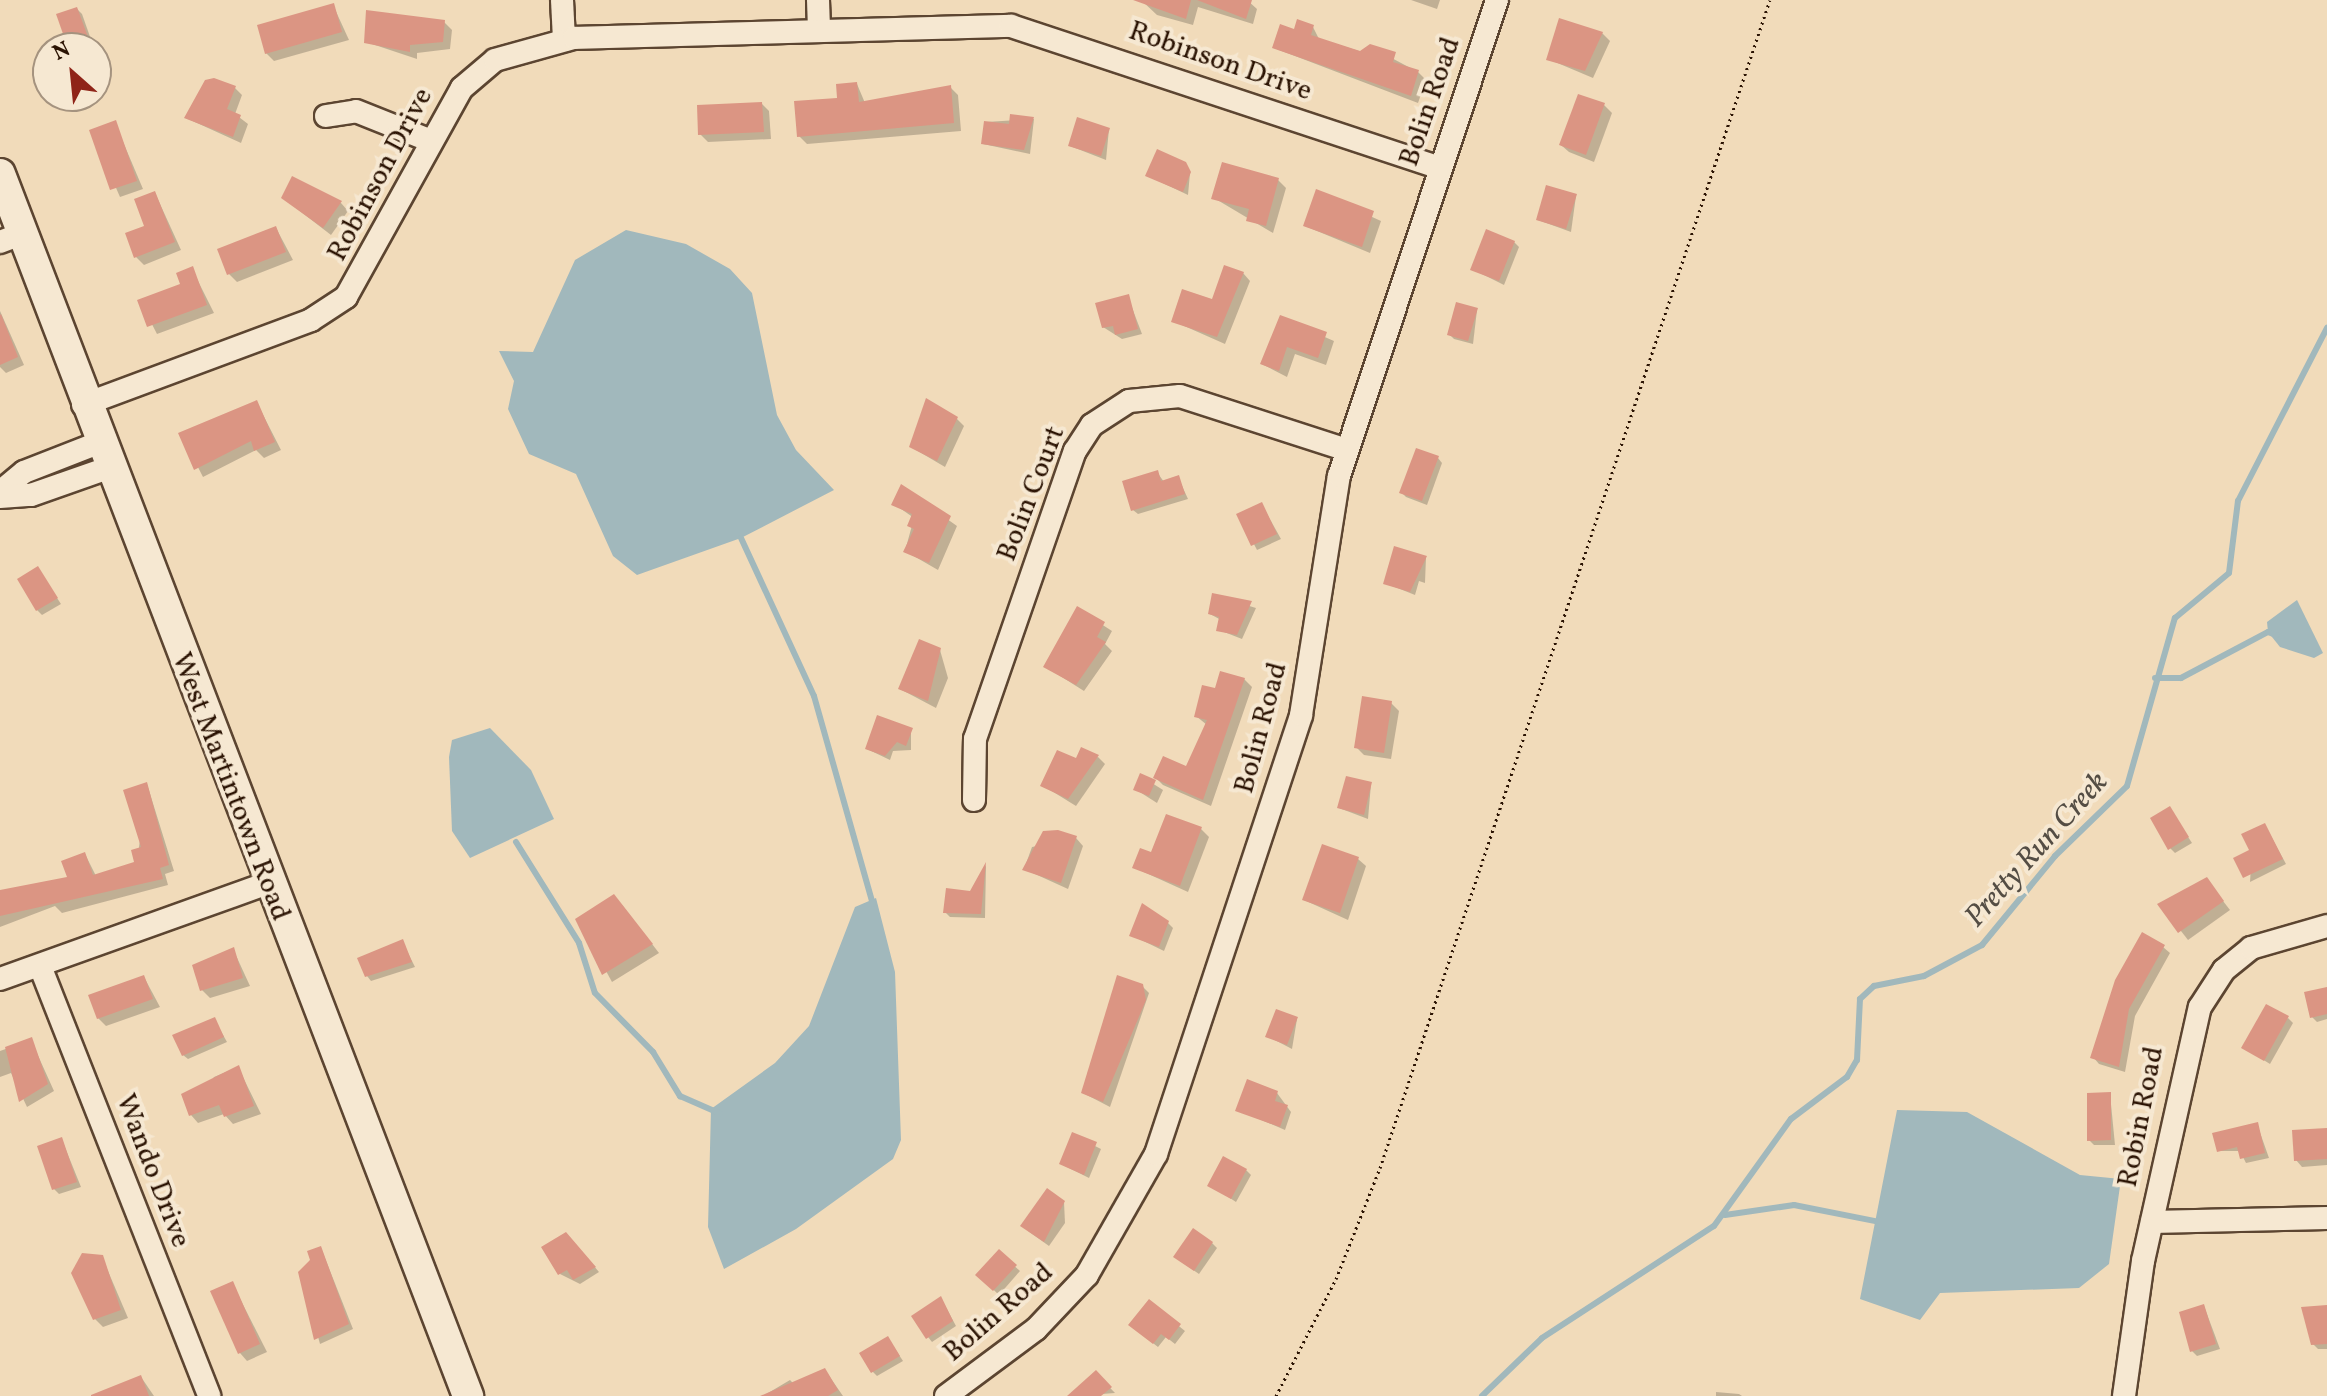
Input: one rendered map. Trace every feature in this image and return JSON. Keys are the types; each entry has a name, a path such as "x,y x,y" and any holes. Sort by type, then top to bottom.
{"main road":[{"name":"West Martintown Road","path":"0,174 11,238 103,455 266,884 468,1396"}],"street":[{"path":"562,0 564,40"},
{"path":"818,0 819,28"},
{"name":"Bolin Road","path":"946,1396 1027,1337 1079,1285 1127,1214 1156,1154 1301,715 1347,450 1497,0"},
{"name":"Robinson Drive","path":"83,405 311,320 346,297 462,88 495,60 564,40 819,28 1011,26 1440,168"},
{"path":"326,116 356,111 431,141"},
{"name":"Bolin Court","path":"974,800 975,739 1075,451 1092,425 1129,401 1180,396 1347,450"},
{"path":"0,494 31,495 103,455"},
{"path":"0,979 266,884"},
{"name":"Robin Road","path":"2124,1396 2152,1222 2185,1048 2206,997 2251,948 2327,926"},
{"name":"Wando Drive","path":"40,966 209,1396"},
{"path":"2152,1222 2327,1218"}],"path":[{"path":"1276,1396 1336,1279 1380,1168 1770,0"}],"water":[{"path":"626,230 686,244 730,269 752,293 777,415 796,450 834,490 741,538 637,575 613,556 576,474 529,454 508,409 514,381 499,351 533,352 575,260"},
{"path":"2297,600 2323,653 2314,658 2280,647 2268,632 2267,622"},
{"path":"490,728 531,770 554,819 470,858 452,831 449,757 452,740"},
{"path":"876,898 895,972 901,1140 893,1159 796,1229 724,1269 708,1227 711,1109 775,1063 809,1026 855,907"},
{"path":"1897,1110 1967,1112 2080,1175 2121,1179 2109,1264 2079,1288 1940,1293 1920,1320 1860,1299"}],"building":[{"path":"1133,0 1191,0 1186,19"},
{"path":"1197,0 1252,0 1246,19"},
{"path":"334,3 342,32 265,54 257,25"},
{"path":"77,7 86,32 62,32 56,14"},
{"path":"366,10 445,20 443,42 410,45 410,52 364,43"},
{"path":"1559,18 1603,32 1585,71 1546,60"},
{"path":"1297,19 1314,25 1311,35 1360,51 1370,44 1396,52 1393,62 1419,70 1411,96 1272,48 1280,24 1294,29"},
{"path":"214,78 236,86 227,109 241,115 233,137 184,118 205,80"},
{"path":"857,82 859,102 951,85 954,123 797,137 794,101 837,98 836,84"},
{"path":"1578,94 1605,103 1586,155 1559,145"},
{"path":"762,102 764,132 698,135 697,105"},
{"path":"1010,114 1034,117 1024,150 981,144 984,121 1009,124"},
{"path":"1077,117 1110,128 1101,156 1068,146"},
{"path":"116,120 137,181 110,190 89,130"},
{"path":"1157,149 1186,162 1191,172 1183,192 1145,176"},
{"path":"1222,162 1279,178 1266,226 1246,221 1249,209 1211,199"},
{"path":"292,176 342,201 323,228 281,198"},
{"path":"1546,185 1577,194 1566,229 1536,220"},
{"path":"1316,189 1374,211 1362,247 1303,226"},
{"path":"155,191 175,242 134,258 125,233 144,226 134,199"},
{"path":"276,226 286,252 227,275 217,249"},
{"path":"1486,229 1515,241 1499,281 1470,270"},
{"path":"1224,265 1244,272 1217,337 1171,322 1182,289 1212,299"},
{"path":"193,266 207,305 147,327 137,300 180,284 176,273"},
{"path":"1129,294 1138,329 1115,335 1113,326 1102,328 1095,303"},
{"path":"1456,302 1478,308 1468,341 1447,335"},
{"path":"0,315 18,357 0,365"},
{"path":"1280,315 1327,332 1318,358 1287,347 1279,371 1260,364"},
{"path":"926,398 958,417 937,461 909,447"},
{"path":"257,400 275,442 254,451 251,441 194,470 178,433"},
{"path":"1416,448 1439,456 1422,501 1399,493"},
{"path":"1158,470 1161,481 1179,475 1185,494 1131,511 1122,481"},
{"path":"901,484 951,516 929,563 903,552 914,529 907,526 912,514 891,505"},
{"path":"1262,502 1277,534 1251,546 1236,514"},
{"path":"1394,546 1427,556 1410,592 1383,584"},
{"path":"38,566 58,598 36,611 17,579"},
{"path":"1212,593 1252,601 1237,635 1216,631 1219,617 1208,614"},
{"path":"1077,606 1105,622 1097,637 1106,642 1076,685 1043,667"},
{"path":"919,639 941,648 928,701 898,689"},
{"path":"1220,671 1245,678 1203,800 1153,778 1163,756 1186,766 1207,720 1194,717 1202,685 1215,688"},
{"path":"1362,696 1392,701 1384,753 1354,748"},
{"path":"877,715 913,728 906,746 897,742 885,756 865,749"},
{"path":"1081,747 1099,755 1068,799 1040,786 1057,750 1076,758"},
{"path":"1140,773 1156,780 1149,796 1133,790"},
{"path":"1346,776 1372,782 1364,815 1337,808"},
{"path":"147,782 169,865 160,868 163,879 0,916 0,890 67,877 61,861 85,852 93,875 134,862 131,850 141,847 123,790"},
{"path":"2170,806 2189,837 2168,850 2150,818"},
{"path":"1166,814 1202,827 1180,886 1132,868 1140,848 1151,852"},
{"path":"2265,823 2283,859 2243,878 2233,858 2249,850 2241,834"},
{"path":"1058,830 1077,836 1061,883 1022,870 1043,831"},
{"path":"1322,844 1359,857 1340,913 1302,900"},
{"path":"986,862 981,914 943,913 946,888 970,891"},
{"path":"2207,877 2224,901 2178,933 2157,904"},
{"path":"614,894 653,944 602,975 575,919"},
{"path":"1142,903 1169,921 1159,947 1129,936"},
{"path":"2142,932 2165,945 2129,1009 2119,1067 2090,1058 2115,980"},
{"path":"403,939 412,962 365,977 357,958"},
{"path":"234,947 243,978 200,991 192,965"},
{"path":"144,975 153,999 97,1019 88,995"},
{"path":"1117,975 1143,984 1146,1000 1103,1102 1081,1093"},
{"path":"2327,987 2327,1014 2310,1018 2304,992"},
{"path":"2266,1004 2289,1016 2264,1061 2241,1048"},
{"path":"1276,1009 1298,1017 1287,1045 1265,1037"},
{"path":"215,1017 224,1037 182,1056 172,1035"},
{"path":"32,1037 48,1084 19,1102 5,1047"},
{"path":"239,1065 254,1106 224,1117 219,1105 189,1116 181,1094"},
{"path":"1247,1079 1278,1091 1275,1101 1288,1105 1280,1127 1235,1111"},
{"path":"2111,1092 2111,1140 2087,1141 2087,1093"},
{"path":"2258,1122 2265,1153 2240,1159 2237,1147 2217,1152 2212,1133"},
{"path":"2327,1128 2327,1159 2294,1161 2292,1130"},
{"path":"1072,1132 1097,1142 1084,1175 1059,1164"},
{"path":"62,1137 77,1182 52,1190 37,1146"},
{"path":"1223,1156 1247,1169 1231,1199 1207,1186"},
{"path":"1047,1188 1065,1201 1044,1242 1020,1226"},
{"path":"1193,1228 1213,1242 1194,1271 1173,1257"},
{"path":"566,1232 596,1267 573,1280 567,1270 558,1275 541,1247"},
{"path":"321,1246 349,1324 314,1340 298,1272 310,1260 307,1251"},
{"path":"999,1249 1017,1265 993,1291 975,1275"},
{"path":"82,1253 103,1255 121,1310 93,1320 71,1273"},
{"path":"233,1281 260,1344 238,1354 210,1291"},
{"path":"941,1296 953,1321 926,1339 911,1316"},
{"path":"1149,1299 1181,1324 1169,1340 1161,1334 1153,1344 1128,1325"},
{"path":"2204,1304 2216,1344 2190,1352 2179,1312"},
{"path":"2327,1305 2327,1344 2311,1345 2301,1307"},
{"path":"888,1336 900,1356 871,1373 859,1353"},
{"path":"825,1368 838,1390 828,1396 760,1396"},
{"path":"1096,1370 1112,1387 1101,1396 1067,1396"},
{"path":"141,1375 149,1396 91,1396 91,1395"}],"waterway":[{"name":"Pretty Run Creek","path":"1482,1396 1542,1338 1714,1226 1791,1119 1847,1077 1857,1060 1860,999 1874,986 1924,976 1982,945 2055,856 2127,786 2175,618 2229,573 2238,501 2327,328"},
{"path":"741,538 814,696 873,904"},
{"path":"2155,678 2181,678 2268,632 2276,635"},
{"path":"516,842 579,943 595,993 653,1052 680,1096 719,1113"},
{"path":"1725,1215 1794,1205 1875,1221"}]}
